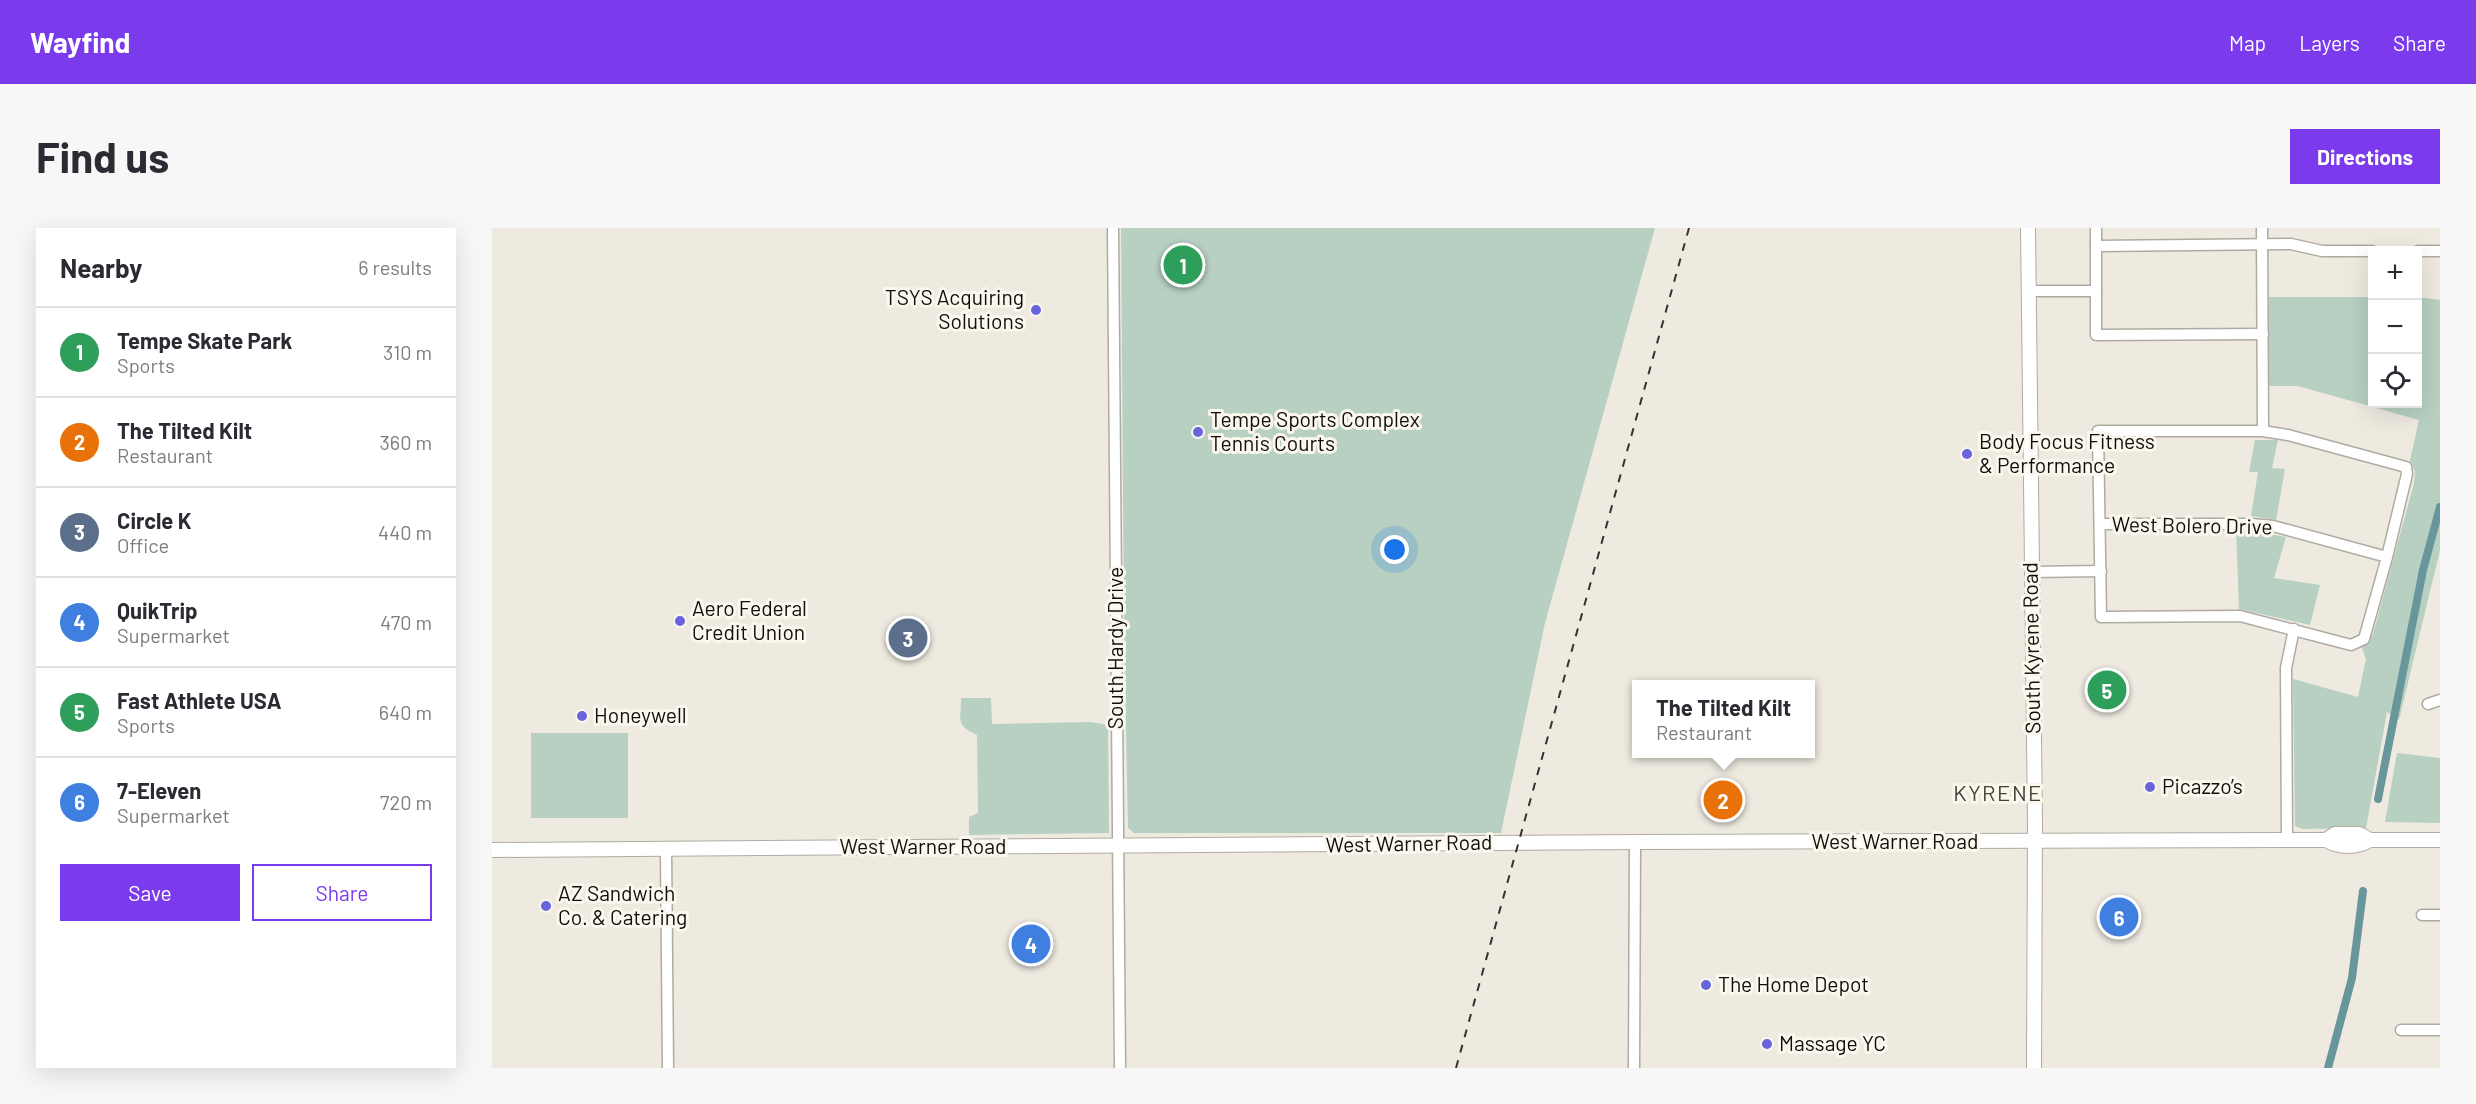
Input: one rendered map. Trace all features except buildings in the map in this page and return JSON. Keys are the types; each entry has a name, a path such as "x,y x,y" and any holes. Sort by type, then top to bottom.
{"main road":[{"name":"South Kyrene Road","path":"2028,228 2035,842 2034,1068"},
{"name":"West Warner Road","path":"492,850 1635,842 2287,841 2326,840 2335,834 2359,834 2370,840 2440,840"}],"street":[{"name":"South Hardy Drive","path":"1113,228 1120,1068"},
{"path":"2096,228 2096,335 2263,334"},
{"path":"2262,228 2263,431"},
{"path":"2096,246 2262,243 2291,244 2322,251 2368,251"},
{"path":"2422,251 2440,251"},
{"path":"2028,291 2096,291"},
{"path":"2098,431 2263,431 2288,435 2406,467 2407,474 2387,557 2364,639 2359,644 2352,645 2294,629 2227,615 2101,617 2098,431"},
{"name":"West Bolero Drive","path":"2100,524 2273,526 2387,557"},
{"path":"2031,572 2101,572"},
{"path":"2287,841 2286,668 2294,629"},
{"path":"2428,704 2440,700"},
{"path":"1634,1068 1635,842"},
{"path":"666,849 668,1068"},
{"path":"2422,915 2440,915"},
{"path":"2401,1030 2440,1030"}],"green space":[{"path":"1121,228 1655,228 1545,623 1501,833 1134,833 1128,828"},
{"path":"2269,297 2368,297 2368,406 2298,386 2269,386"},
{"path":"2422,298 2440,300 2440,550 2399,720 2387,712 2366,828 2303,829 2295,826 2293,679 2358,697 2366,659 2362,648 2373,634 2414,483 2415,472 2410,460 2419,420 2376,408 2422,408"},
{"path":"2255,440 2278,440 2272,468 2285,469 2276,520 2251,516 2258,472 2249,472"},
{"path":"2236,528 2286,537 2274,578 2320,585 2310,625 2239,609"},
{"path":"961,698 991,698 992,724 1091,722 1108,725 1109,833 969,835 969,817 978,813 977,735 962,725"},
{"path":"531,733 628,733 628,818 531,818"},
{"path":"2397,753 2440,758 2440,823 2385,822"}],"waterway":[{"path":"2378,799 2423,570 2440,507"},
{"path":"2328,1068 2352,978 2363,891"}],"railway":[{"path":"1456,1068 1689,228"}],"place":[{"name":"Tempe Skate Park","path":"1183,265"},
{"name":"TSYS Acquiring Solutions","path":"1036,310"},
{"name":"Tempe Sports Complex Tennis Courts","path":"1198,432"},
{"name":"Body Focus Fitness & Performance","path":"1967,454"},
{"name":"Aero Federal Credit Union","path":"680,621"},
{"name":"Circle K","path":"908,638"},
{"name":"Fast Athlete USA","path":"2107,690"},
{"name":"Honeywell","path":"582,716"},
{"name":"Picazzo’s","path":"2150,787"},
{"name":"The Tilted Kilt","path":"1723,800"},
{"name":"AZ Sandwich Co. & Catering","path":"546,906"},
{"name":"7-Eleven","path":"2119,917"},
{"name":"QuikTrip","path":"1031,944"},
{"name":"The Home Depot","path":"1706,985"},
{"name":"Massage YC","path":"1767,1044"}],"district":[{"name":"KYRENE","path":"1998,793"}]}
